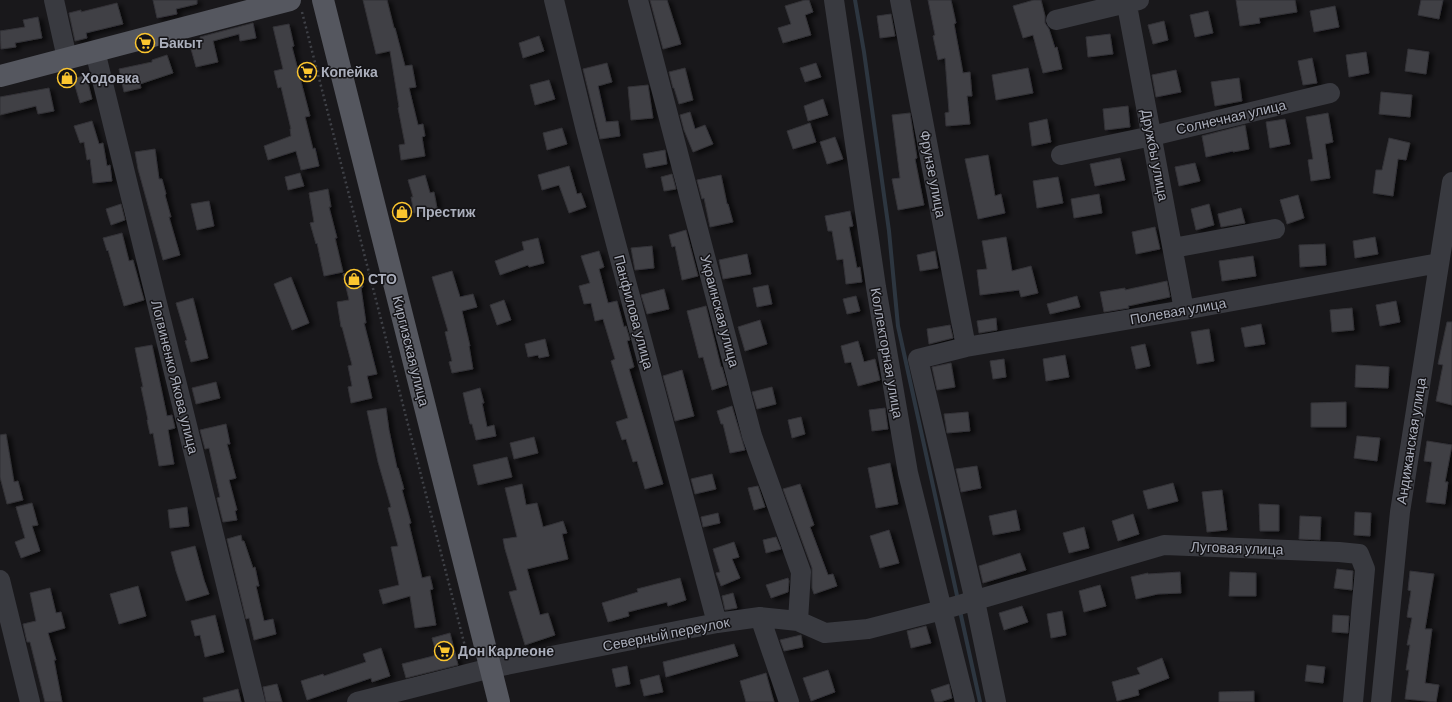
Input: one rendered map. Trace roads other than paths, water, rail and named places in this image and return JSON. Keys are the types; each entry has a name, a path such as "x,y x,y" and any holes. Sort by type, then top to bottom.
{"main road":[{"name":"Киргизская улица","path":"323,0 481,671 499,702"},
{"path":"0,76 95,51 295,4"}],"street":[{"path":"54,0 67,58"},
{"name":"Панфилова улица","path":"554,0 586,131 716,623"},
{"name":"Украинская улица","path":"638,0 752,436 801,572 798,621"},
{"name":"Коллекторная улица","path":"834,0 876,287 908,473 965,702"},
{"name":"Фрунзе улица","path":"900,0 966,347"},
{"path":"1056,20 1131,1"},
{"name":"Дружбы улица","path":"1131,1 1152,136 1184,310"},
{"name":"Логвиненко Якова улица","path":"95,51 255,702"},
{"name":"Солнечная улица","path":"1061,155 1152,136 1330,93"},
{"name":"Андижанская улица","path":"1381,702 1400,512 1452,182"},
{"path":"1173,248 1275,229"},
{"name":"Полевая улица","path":"975,601 918,359 966,347 1184,310 1439,263"},
{"name":"Луговая улица","path":"975,601 1164,545 1359,554 1365,569 1353,702"},
{"path":"0,580 30,702"},
{"path":"975,601 996,702"},
{"name":"Северный переулок","path":"357,702 481,671 716,623 760,617 798,621 825,633 868,629 975,601"},
{"path":"760,617 789,702"}],"waterway":[{"path":"855,0 864,52 889,231 898,326 958,600"},
{"path":"960,611 980,702"}],"place":[{"name":"Бакыт","path":"145,43"},
{"name":"Копейка","path":"307,72"},
{"name":"Ходовка","path":"67,78"},
{"name":"Престиж","path":"402,212"},
{"name":"СТО","path":"354,279"},
{"name":"Дон Карлеоне","path":"444,651"}]}
